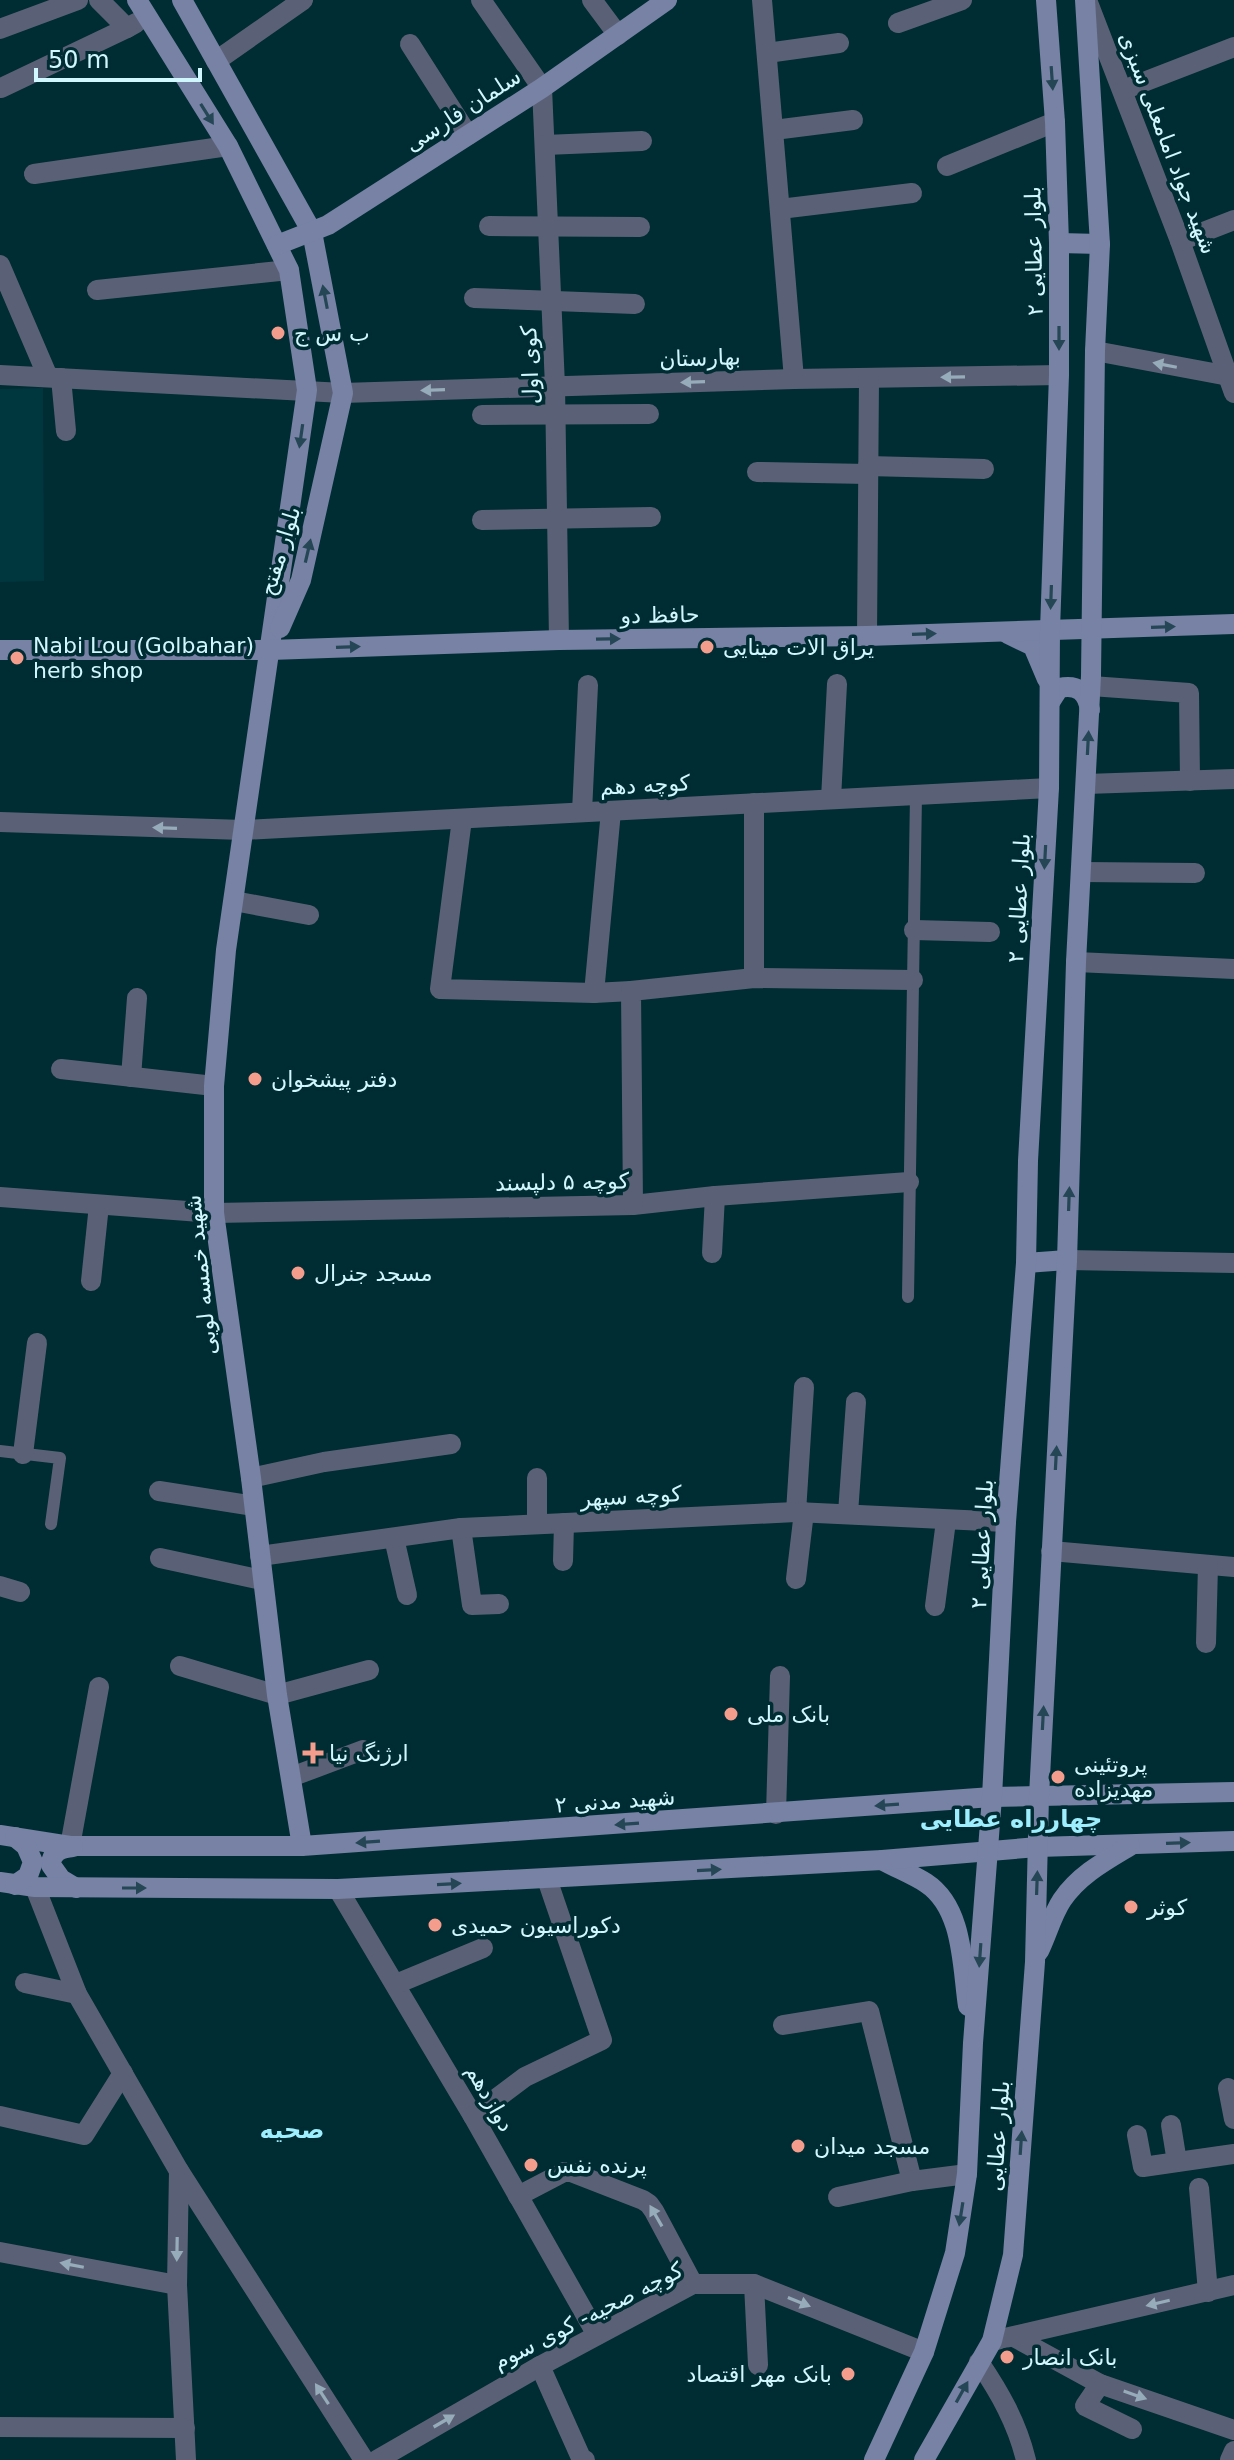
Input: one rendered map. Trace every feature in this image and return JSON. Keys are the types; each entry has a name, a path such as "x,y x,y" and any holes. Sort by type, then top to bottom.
{"street":[{"path":"0,29 78,0"},
{"path":"99,0 127,28"},
{"name":"بلوار مفتح","path":"182,0 312,232 343,393 301,580 270,650"},
{"path":"216,61 303,0"},
{"path":"481,0 542,88"},
{"path":"592,0 618,35"},
{"name":"سلمان فارسی","path":"277,245 328,225 542,88 667,0"},
{"path":"762,0 794,379"},
{"path":"898,23 962,0"},
{"name":"بلوار عطایی ۲","path":"988,1849 1006,1522 1026,1263 1028,1161 1049,788 1050,630 1059,375 1059,243 1055,122 1046,0"},
{"path":"1039,1796 1067,1260 1076,962 1091,686 1095,351 1100,244 1086,0"},
{"name":"شهید جواد امامعلی سبزی","path":"1086,0 1123,90 1232,382"},
{"path":"1,88 127,28 142,9"},
{"name":"بلوار مفتح","path":"142,9 228,146 289,270 307,390 270,650"},
{"path":"767,53 839,43"},
{"path":"410,44 468,135"},
{"path":"1123,90 1234,47"},
{"name":"کوی اول","path":"542,88 556,414 559,640"},
{"path":"774,130 853,120"},
{"path":"947,166 1055,122"},
{"path":"545,145 642,141"},
{"path":"34,174 228,146"},
{"path":"780,209 912,193"},
{"path":"1180,241 1234,220"},
{"path":"489,226 640,227"},
{"path":"1059,243 1100,244"},
{"path":"97,290 289,270"},
{"path":"1,271 55,378 66,431"},
{"path":"474,298 635,304"},
{"path":"1095,351 1232,382"},
{"name":"بهارستان","path":"0,375 343,393 794,379 1059,375"},
{"path":"867,636 869,379"},
{"path":"482,415 649,414"},
{"path":"757,472 984,469"},
{"path":"482,520 651,517"},
{"path":"1091,630 1234,624"},
{"name":"حافظ دو","path":"0,650 270,650 559,640 1091,630"},
{"path":"1001,631 1033,646 1050,694 1059,688 1077,688 1085,695 1090,710"},
{"name":"شهید خمسه لویی","path":"270,650 226,950 214,1086 214,1213 277,1695 302,1846"},
{"path":"831,799 837,684"},
{"path":"582,812 588,685"},
{"path":"1091,686 1189,693 1190,781"},
{"path":"1086,784 1234,779"},
{"name":"کوچه دهم","path":"0,822 243,830 1049,788"},
{"path":"754,803 754,978"},
{"path":"594,993 611,811"},
{"path":"462,819 440,989 594,993 754,978 913,980"},
{"path":"1081,872 1195,873"},
{"path":"234,901 309,915"},
{"path":"914,930 990,932"},
{"path":"1076,962 1234,969"},
{"path":"631,991 633,1205"},
{"path":"131,1077 137,998"},
{"path":"61,1069 214,1086"},
{"name":"کوچه ۵ دلپسند","path":"0,1197 214,1213 633,1205 909,1182"},
{"path":"712,1253 715,1196"},
{"path":"91,1281 99,1205"},
{"path":"1026,1263 1067,1260 1234,1263"},
{"path":"23,1454 37,1343"},
{"path":"796,1579 804,1387"},
{"path":"848,1513 856,1402"},
{"path":"251,1478 324,1462 451,1444"},
{"path":"537,1478 537,1524"},
{"path":"159,1491 254,1506"},
{"name":"کوچه سپهر","path":"260,1556 461,1528 800,1512 1006,1522"},
{"path":"935,1606 946,1521"},
{"path":"563,1561 564,1523"},
{"path":"461,1528 472,1605 499,1604"},
{"path":"394,1538 407,1595"},
{"path":"1051,1551 1234,1567"},
{"path":"160,1558 262,1580"},
{"path":"1206,1643 1208,1565"},
{"path":"0,1586 20,1592"},
{"path":"180,1666 277,1695 369,1670"},
{"path":"776,1814 780,1676"},
{"path":"76,1888 55,1873 51,1861 59,1850 75,1846 99,1687"},
{"path":"291,1777 363,1750"},
{"name":"شهید مدنی ۲","path":"7,1836 75,1846 302,1846 992,1797 1234,1792"},
{"name":"بلوار عطایی","path":"924,2460 992,2341 1013,2255 1035,1962 1039,1796"},
{"path":"7,1836 26,1846 33,1862 28,1876 17,1885"},
{"path":"17,1885 338,1889 882,1860 988,1849 1234,1841"},
{"path":"1035,1962 1060,1902 1075,1884 1096,1867 1132,1844"},
{"name":"بلوار عطایی","path":"874,2460 924,2352 955,2253 967,2174 973,2043 988,1849"},
{"path":"882,1860 928,1884 938,1893 952,1916 973,2043"},
{"path":"473,2116 525,2077 602,2040 547,1879"},
{"path":"17,1885 179,2171 364,2460"},
{"name":"دوازدهم","path":"338,1889 473,2116 597,2335"},
{"path":"396,1984 483,1948"},
{"path":"25,1983 77,1994"},
{"path":"783,2025 869,2011 912,2181"},
{"path":"0,2116 84,2135 123,2073"},
{"path":"1228,2088 1234,2119"},
{"path":"1171,2125 1177,2162"},
{"path":"1137,2135 1143,2167 1234,2154"},
{"path":"179,2171 177,2285 186,2460"},
{"path":"518,2196 564,2172 571,2172 643,2200 654,2211 693,2284"},
{"path":"838,2197 912,2181 967,2174"},
{"path":"1199,2188 1208,2292"},
{"path":"0,2252 177,2285"},
{"name":"کوچه صحیه- کوی سوم","path":"377,2460 540,2366 693,2284 754,2284 924,2352"},
{"path":"754,2284 758,2365"},
{"path":"992,2341 1234,2285"},
{"path":"1014,2337 1100,2384 1234,2430"},
{"path":"979,2362 1000,2393 1020,2436 1026,2460"},
{"path":"540,2366 582,2460 585,2460"},
{"path":"1100,2384 1085,2406 1132,2429"},
{"path":"0,2427 185,2428"},
{"path":"1230,2460 1234,2451"}],"lane":[{"path":"908,1297 916,795"},
{"path":"0,1451 60,1458 51,1524"}],"shaded area":[{"path":"43,388 44,581 0,582 0,389"}],"place":[{"name":"ب س ج","path":"278,333"},
{"name":"یراق الات مینایی","path":"707,647"},
{"name":"Nabi Lou (Golbahar) herb shop","path":"17,658"},
{"name":"دفتر پیشخوان","path":"255,1079"},
{"name":"مسجد جنرال","path":"298,1273"},
{"name":"بانک ملی","path":"731,1714"},
{"name":"ارژنگ نیا","path":"313,1753"},
{"name":"پروتئينی مهديزاده","path":"1058,1777"},
{"name":"کوثر","path":"1131,1907"},
{"name":"دکوراسیون حمیدی","path":"435,1925"},
{"name":"مسجد میدان","path":"798,2146"},
{"name":"پرنده نفس","path":"531,2165"},
{"name":"بانک انصار","path":"1007,2357"},
{"name":"بانک مهر اقتصاد","path":"848,2374"}],"district":[{"name":"چهارراه عطایی","path":"1011,1819"},
{"name":"صحیه","path":"292,2130"}]}
